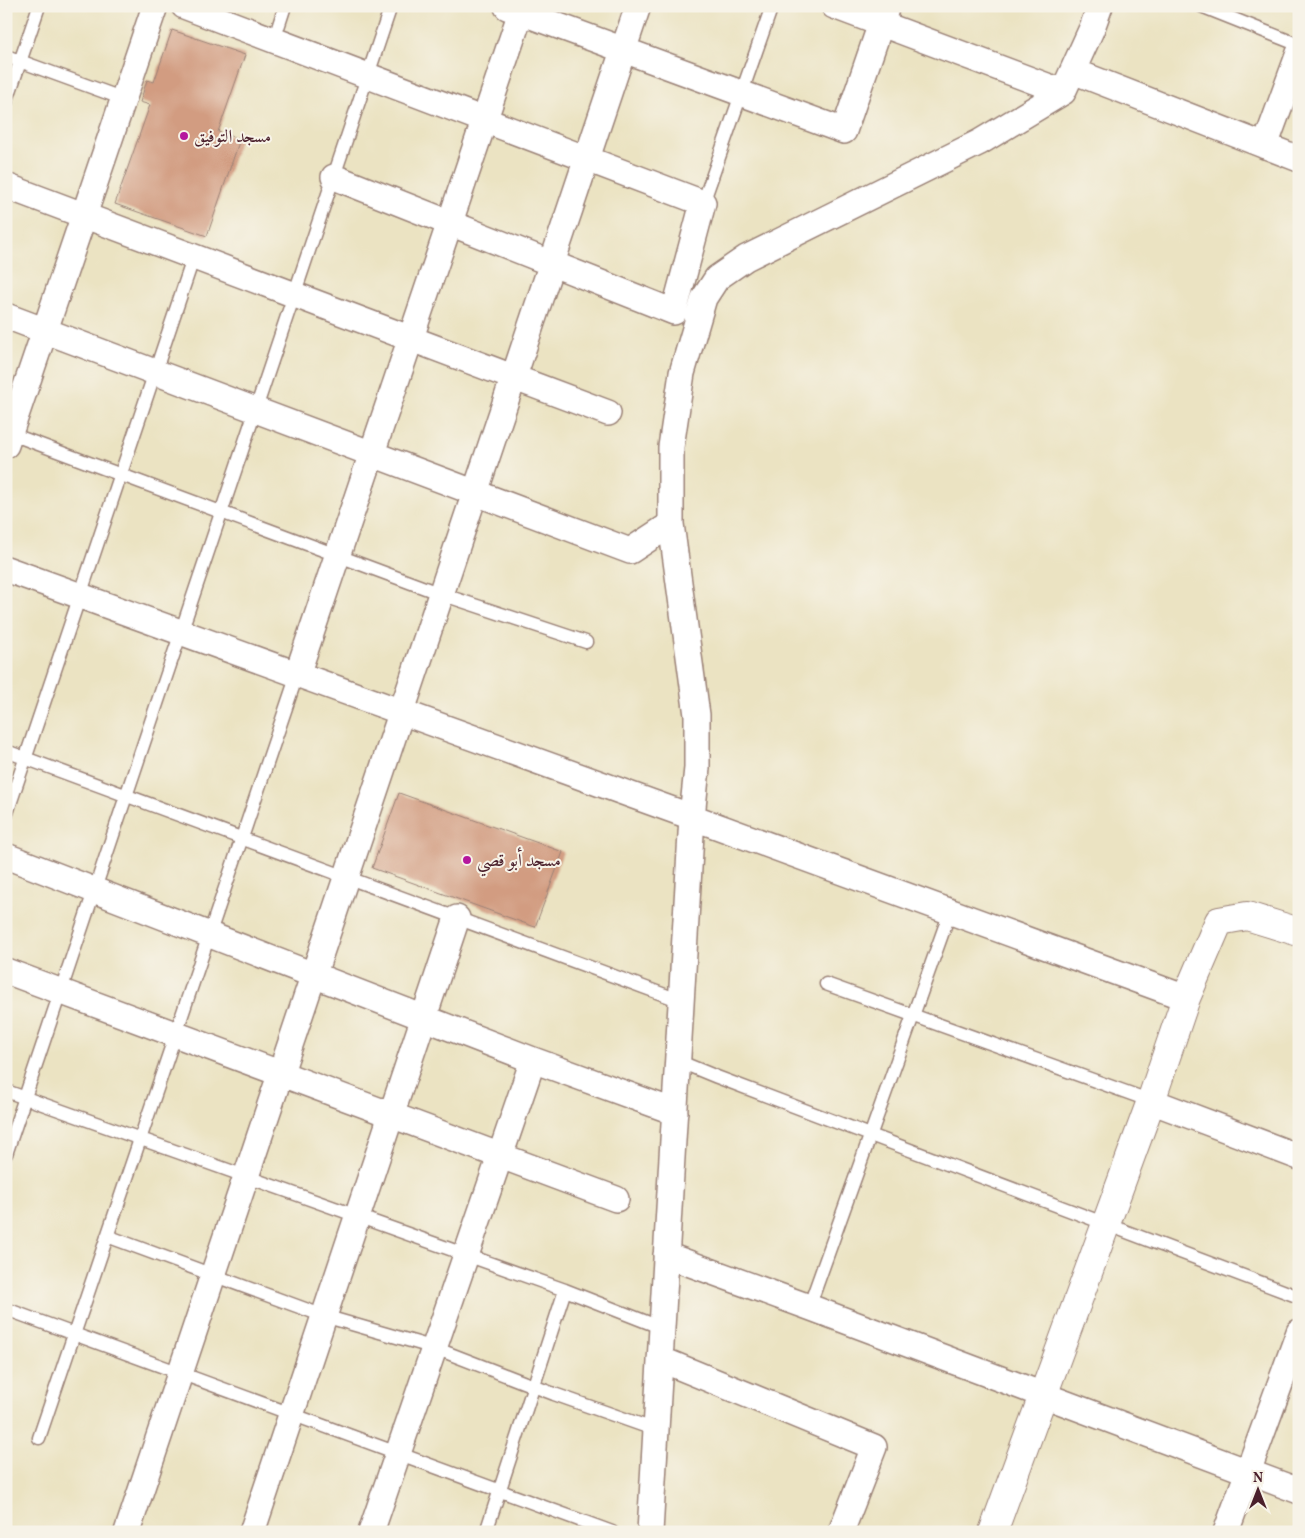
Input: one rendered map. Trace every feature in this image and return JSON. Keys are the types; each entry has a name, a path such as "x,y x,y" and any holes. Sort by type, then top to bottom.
{"street":[{"path":"8,437 155,6"},
{"path":"184,6 703,203 674,312 334,177"},
{"path":"127,1532 638,6"},
{"path":"834,6 884,15 1068,81 1299,159"},
{"path":"650,1532 692,816 697,768 697,715 671,524 671,447 682,373 704,298 718,278 746,258 980,142 1068,81 1100,6"},
{"path":"297,675 484,120 517,8 624,50 844,130 884,15"},
{"path":"1265,146 1299,53"},
{"path":"6,186 608,413"},
{"path":"6,316 630,551 671,524"},
{"path":"6,569 692,816 1186,998"},
{"path":"6,856 533,1060 675,1112"},
{"path":"994,1532 1151,1101 1186,998 1219,921 1247,916 1299,932"},
{"path":"252,1532 457,918"},
{"path":"6,971 616,1199"},
{"path":"371,1532 533,1060"},
{"path":"1151,1101 1299,1157"},
{"path":"666,1255 809,1306 1299,1491"},
{"path":"1226,1532 1299,1332"},
{"path":"660,1359 874,1446 841,1532"}],"lane":[{"path":"6,103 39,6"},
{"path":"274,40 285,6"},
{"path":"6,1154 391,6"},
{"path":"703,203 772,6"},
{"path":"1201,6 1299,44"},
{"path":"6,56 124,99"},
{"path":"6,816 194,256"},
{"path":"8,437 121,475 441,594 586,642"},
{"path":"39,1438 297,675"},
{"path":"6,751 681,1001"},
{"path":"809,1306 950,912"},
{"path":"826,984 1151,1101"},
{"path":"678,1060 717,1077 1299,1297"},
{"path":"6,1091 466,1254 662,1328"},
{"path":"107,1236 324,1316 434,1348 532,1386 656,1430"},
{"path":"486,1532 532,1386 565,1290"},
{"path":"6,1310 606,1530"}],"building":[{"name":"مسجد التوفيق","path":"172,30 245,55 218,132 240,139 207,236 115,204 150,105 140,102 147,80 154,82"},
{"name":"مسجد أبو قصي","path":"399,793 563,852 535,927 372,868"}],"place":[{"name":"مسجد التوفيق","path":"184,136"},
{"name":"مسجد أبو قصي","path":"467,860"}]}
